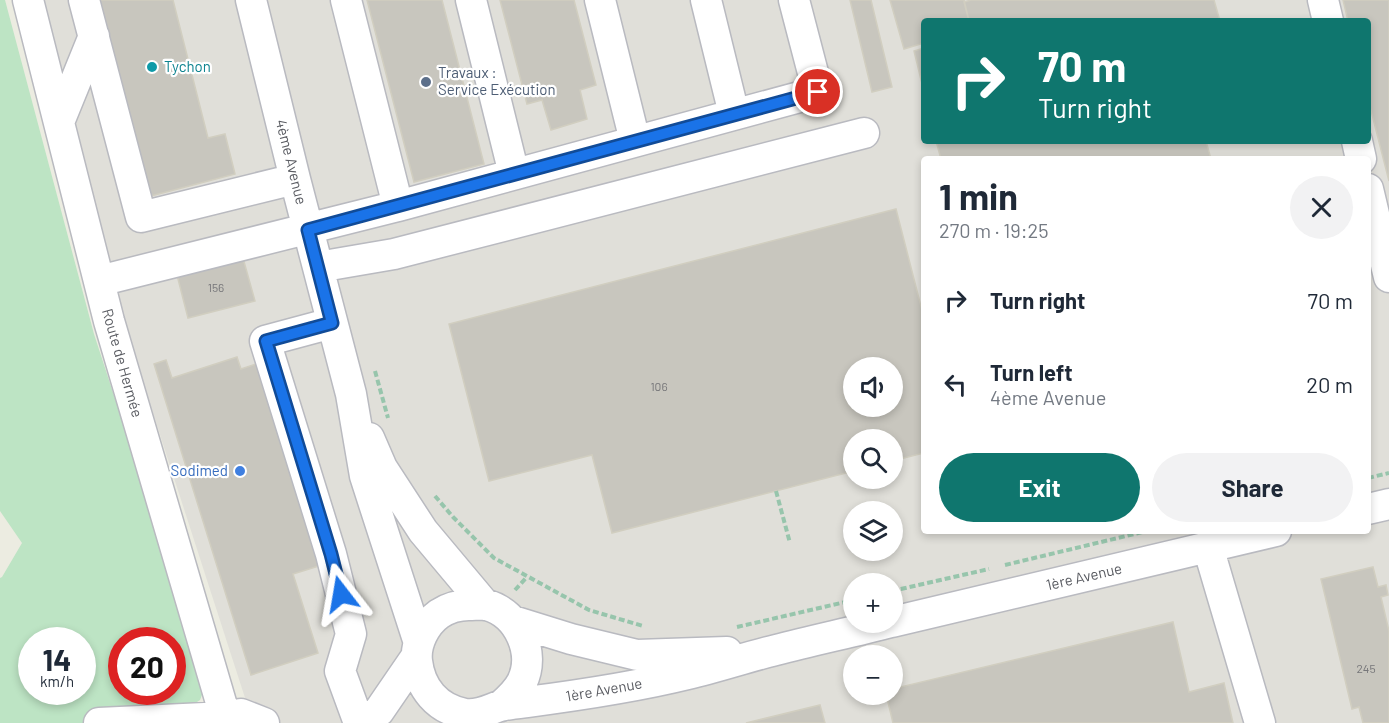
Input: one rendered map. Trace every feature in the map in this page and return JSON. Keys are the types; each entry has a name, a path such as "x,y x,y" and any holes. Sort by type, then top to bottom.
{"street":[{"name":"Route de Hermée","path":"28,0 109,321 226,720"},
{"path":"84,0 141,217 295,179"},
{"name":"4ème Avenue","path":"251,0 351,394 364,477 417,650"},
{"path":"346,0 398,206"},
{"path":"471,0 514,174"},
{"path":"600,0 635,141"},
{"path":"706,0 734,114"},
{"path":"99,281 308,230 818,92 794,0"},
{"path":"1323,0 1327,18"},
{"path":"59,122 94,36"},
{"path":"318,267 394,254 864,133"},
{"path":"1371,202 1389,277"},
{"path":"332,323 266,341 331,554 351,634 340,671 361,723 379,711 417,650 426,627 440,614 459,605 485,605"},
{"name":"4ème Avenue","path":"351,394 382,468 423,531 485,605"},
{"path":"1371,508 1389,504"},
{"name":"1ère Avenue","path":"903,619 1263,534"},
{"path":"1208,547 1260,723"},
{"name":"1ère Avenue","path":"485,605 498,610 513,621 571,639 637,655 775,650"},
{"path":"501,706 522,682 527,667 522,635 513,621"},
{"name":"1ère Avenue","path":"417,650 418,674 425,689 437,702 451,710 458,719 485,713 501,706 599,692 688,674 846,633"},
{"path":"99,723 226,720 242,714 264,723"}],"path":[{"path":"373,363 391,429"},
{"path":"1371,477 1389,473"},
{"path":"776,491 790,543"},
{"path":"431,492 494,558 589,610 640,626 651,627"},
{"path":"903,588 1134,534"},
{"path":"726,627 737,627 843,603"}],"shaded area":[{"path":"41,0 1389,0 1389,723 99,723 247,704 132,348"}],"green space":[{"path":"0,0 5,0 94,334 208,679 200,700 169,720 0,723 0,578 22,543 0,511"}],"building":[{"name":"Tychon","path":"97,0 173,0 208,138 225,134 235,174 147,197"},
{"name":"Travaux : Service Exécution","path":"367,0 442,0 484,164 414,182"},
{"path":"500,0 574,0 596,85 580,90 587,119 551,130 542,100 527,104"},
{"path":"850,0 871,0 892,87 872,92"},
{"path":"890,0 964,0 968,18 921,18 921,44 904,49"},
{"path":"971,0 1214,0 1219,18 968,18 964,2"},
{"path":"1343,0 1389,0 1389,181 1371,111 1371,18 1347,18"},
{"path":"921,49 921,80 914,51"},
{"path":"937,144 1207,144 1210,156 940,156"},
{"path":"896,209 921,306 921,454 903,458 903,429 843,429 843,474 612,533 592,455 489,481 449,324"},
{"path":"243,258 255,301 188,318 177,275"},
{"name":"Sodimed","path":"237,357 241,369 259,363 322,565 293,574 318,653 251,675 154,364 166,360 172,378"},
{"path":"1373,567 1378,587 1386,585 1388,595 1381,597 1389,631 1389,723 1363,723 1359,707 1352,709 1321,579"},
{"path":"1173,622 1189,692 1224,683 1233,723 893,723 889,705 903,705 903,686"},
{"path":"820,705 825,723 746,723"}],"place":[{"name":"Tychon","path":"152,67"},
{"name":"Travaux : Service Exécution","path":"426,82"},
{"name":"Sodimed","path":"240,471"}],"route":[{"path":"341,594 266,341 332,323 308,230 818,92"}]}
